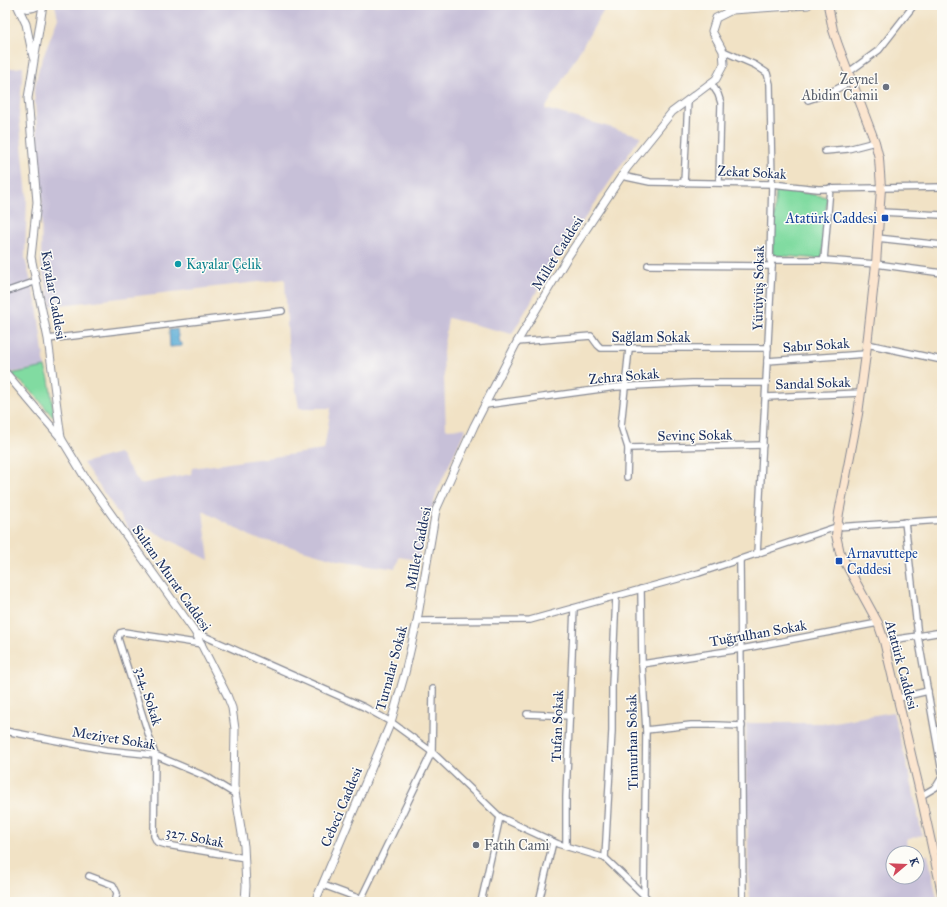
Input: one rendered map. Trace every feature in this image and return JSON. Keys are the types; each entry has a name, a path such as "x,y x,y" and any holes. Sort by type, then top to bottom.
{"main road":[{"name":"Atatürk Caddesi","path":"828,5 833,30 875,142 879,158 881,188 876,264 866,354 858,414 836,527 837,544 840,553 878,623 884,641 942,890"}],"street":[{"path":"18,5 26,8 39,5"},
{"path":"18,5 26,24 34,61"},
{"name":"Kayalar Caddesi","path":"43,5 28,98 37,202 31,257 48,339 61,438"},
{"path":"722,51 712,31 716,18 732,10 808,5"},
{"path":"849,72 880,50 914,5"},
{"name":"Millet Caddesi","path":"417,621 436,510 474,426 517,342 567,258 622,176 672,112 716,79 724,64 722,51"},
{"name":"Yürüyüş Sokak","path":"722,51 755,65 767,73 770,84 772,184 771,262 766,397 757,554"},
{"path":"808,100 829,93 852,82"},
{"path":"711,83 718,94 721,103 719,182"},
{"path":"684,183 688,100"},
{"path":"825,151 848,149 875,142"},
{"name":"Zekat Sokak","path":"622,176 650,182 719,182 830,188 942,187"},
{"path":"824,260 830,188"},
{"path":"880,212 942,215"},
{"path":"877,238 942,245"},
{"path":"648,265 824,260 876,264 942,273"},
{"path":"5,292 37,282"},
{"path":"48,339 282,311"},
{"name":"Sağlam Sokak","path":"517,342 591,336 601,348 768,348"},
{"path":"867,344 942,360"},
{"path":"627,477 628,448 621,426 629,349"},
{"name":"Sabır Sokak","path":"767,361 866,354"},
{"name":"Sultan Murat Caddesi","path":"6,377 61,438 84,476 196,632 227,695 232,708 235,729 235,794 245,858 245,902"},
{"name":"Zehra Sokak","path":"486,405 625,387 692,383 766,383"},
{"name":"Sandal Sokak","path":"766,397 861,393"},
{"name":"Sevinç Sokak","path":"628,448 763,445"},
{"path":"417,621 530,620 699,573 836,527 942,520"},
{"path":"905,522 918,636 942,772"},
{"path":"740,559 743,902"},
{"name":"Timurhan Sokak","path":"641,589 642,664 646,730 644,895"},
{"path":"605,858 612,731 612,686 616,596"},
{"name":"Tufan Sokak","path":"566,846 574,608"},
{"name":"Turnalar Sokak","path":"390,722 405,673 417,621"},
{"name":"Tuğrulhan Sokak","path":"642,664 741,649 878,623"},
{"name":"324. Sokak","path":"155,755 128,666 119,644 118,638 120,633 124,632 202,644"},
{"path":"196,632 364,707 390,722 432,752 500,817 553,842 605,858 652,902"},
{"path":"884,641 942,632"},
{"path":"361,899 432,752 433,689"},
{"path":"898,698 928,691"},
{"path":"526,714 570,716"},
{"name":"Cebeci Caddesi","path":"315,902 390,722"},
{"path":"646,730 691,725 742,726"},
{"name":"Meziyet Sokak","path":"5,731 106,750 155,755 207,777 235,794"},
{"name":"327. Sokak","path":"155,755 154,836 157,842 245,858"},
{"path":"921,796 936,787 942,777"},
{"path":"481,902 500,817"},
{"path":"539,902 553,842"},
{"path":"89,876 113,885 117,893 115,902"},
{"path":"323,885 369,902"}],"shaded area":[{"path":"55,5 607,5 545,109 641,136 550,269 512,334 448,318 443,352 446,429 466,428 437,491 418,560 399,557 396,569 338,560 254,538 203,511 209,560 145,527 132,533 83,463 119,453 140,484 191,474 192,468 324,450 331,408 299,408 288,343 285,279 51,306 41,263 42,192 34,91 39,68 58,18"},
{"path":"23,67 19,115 27,195 25,259 37,305 45,367 9,373 5,366 5,69"},
{"path":"893,712 910,776 922,835 906,840 907,845 885,845 885,885 925,885 925,855 928,855 938,902 749,902 746,723 828,723"}],"green space":[{"path":"776,188 827,197 822,259 772,255"},
{"path":"45,367 49,379 54,415 52,416 32,391 11,374"}],"water":[{"path":"177,329 179,343 182,343 182,346 170,347 169,330"}],"place":[{"name":"Zeynel Abidin Camii","path":"886,87"},
{"name":"Atatürk Caddesi","path":"885,218"},
{"name":"Kayalar Çelik","path":"178,264"},
{"name":"Arnavuttepe Caddesi","path":"839,561"},
{"name":"Fatih Cami","path":"476,845"}]}
